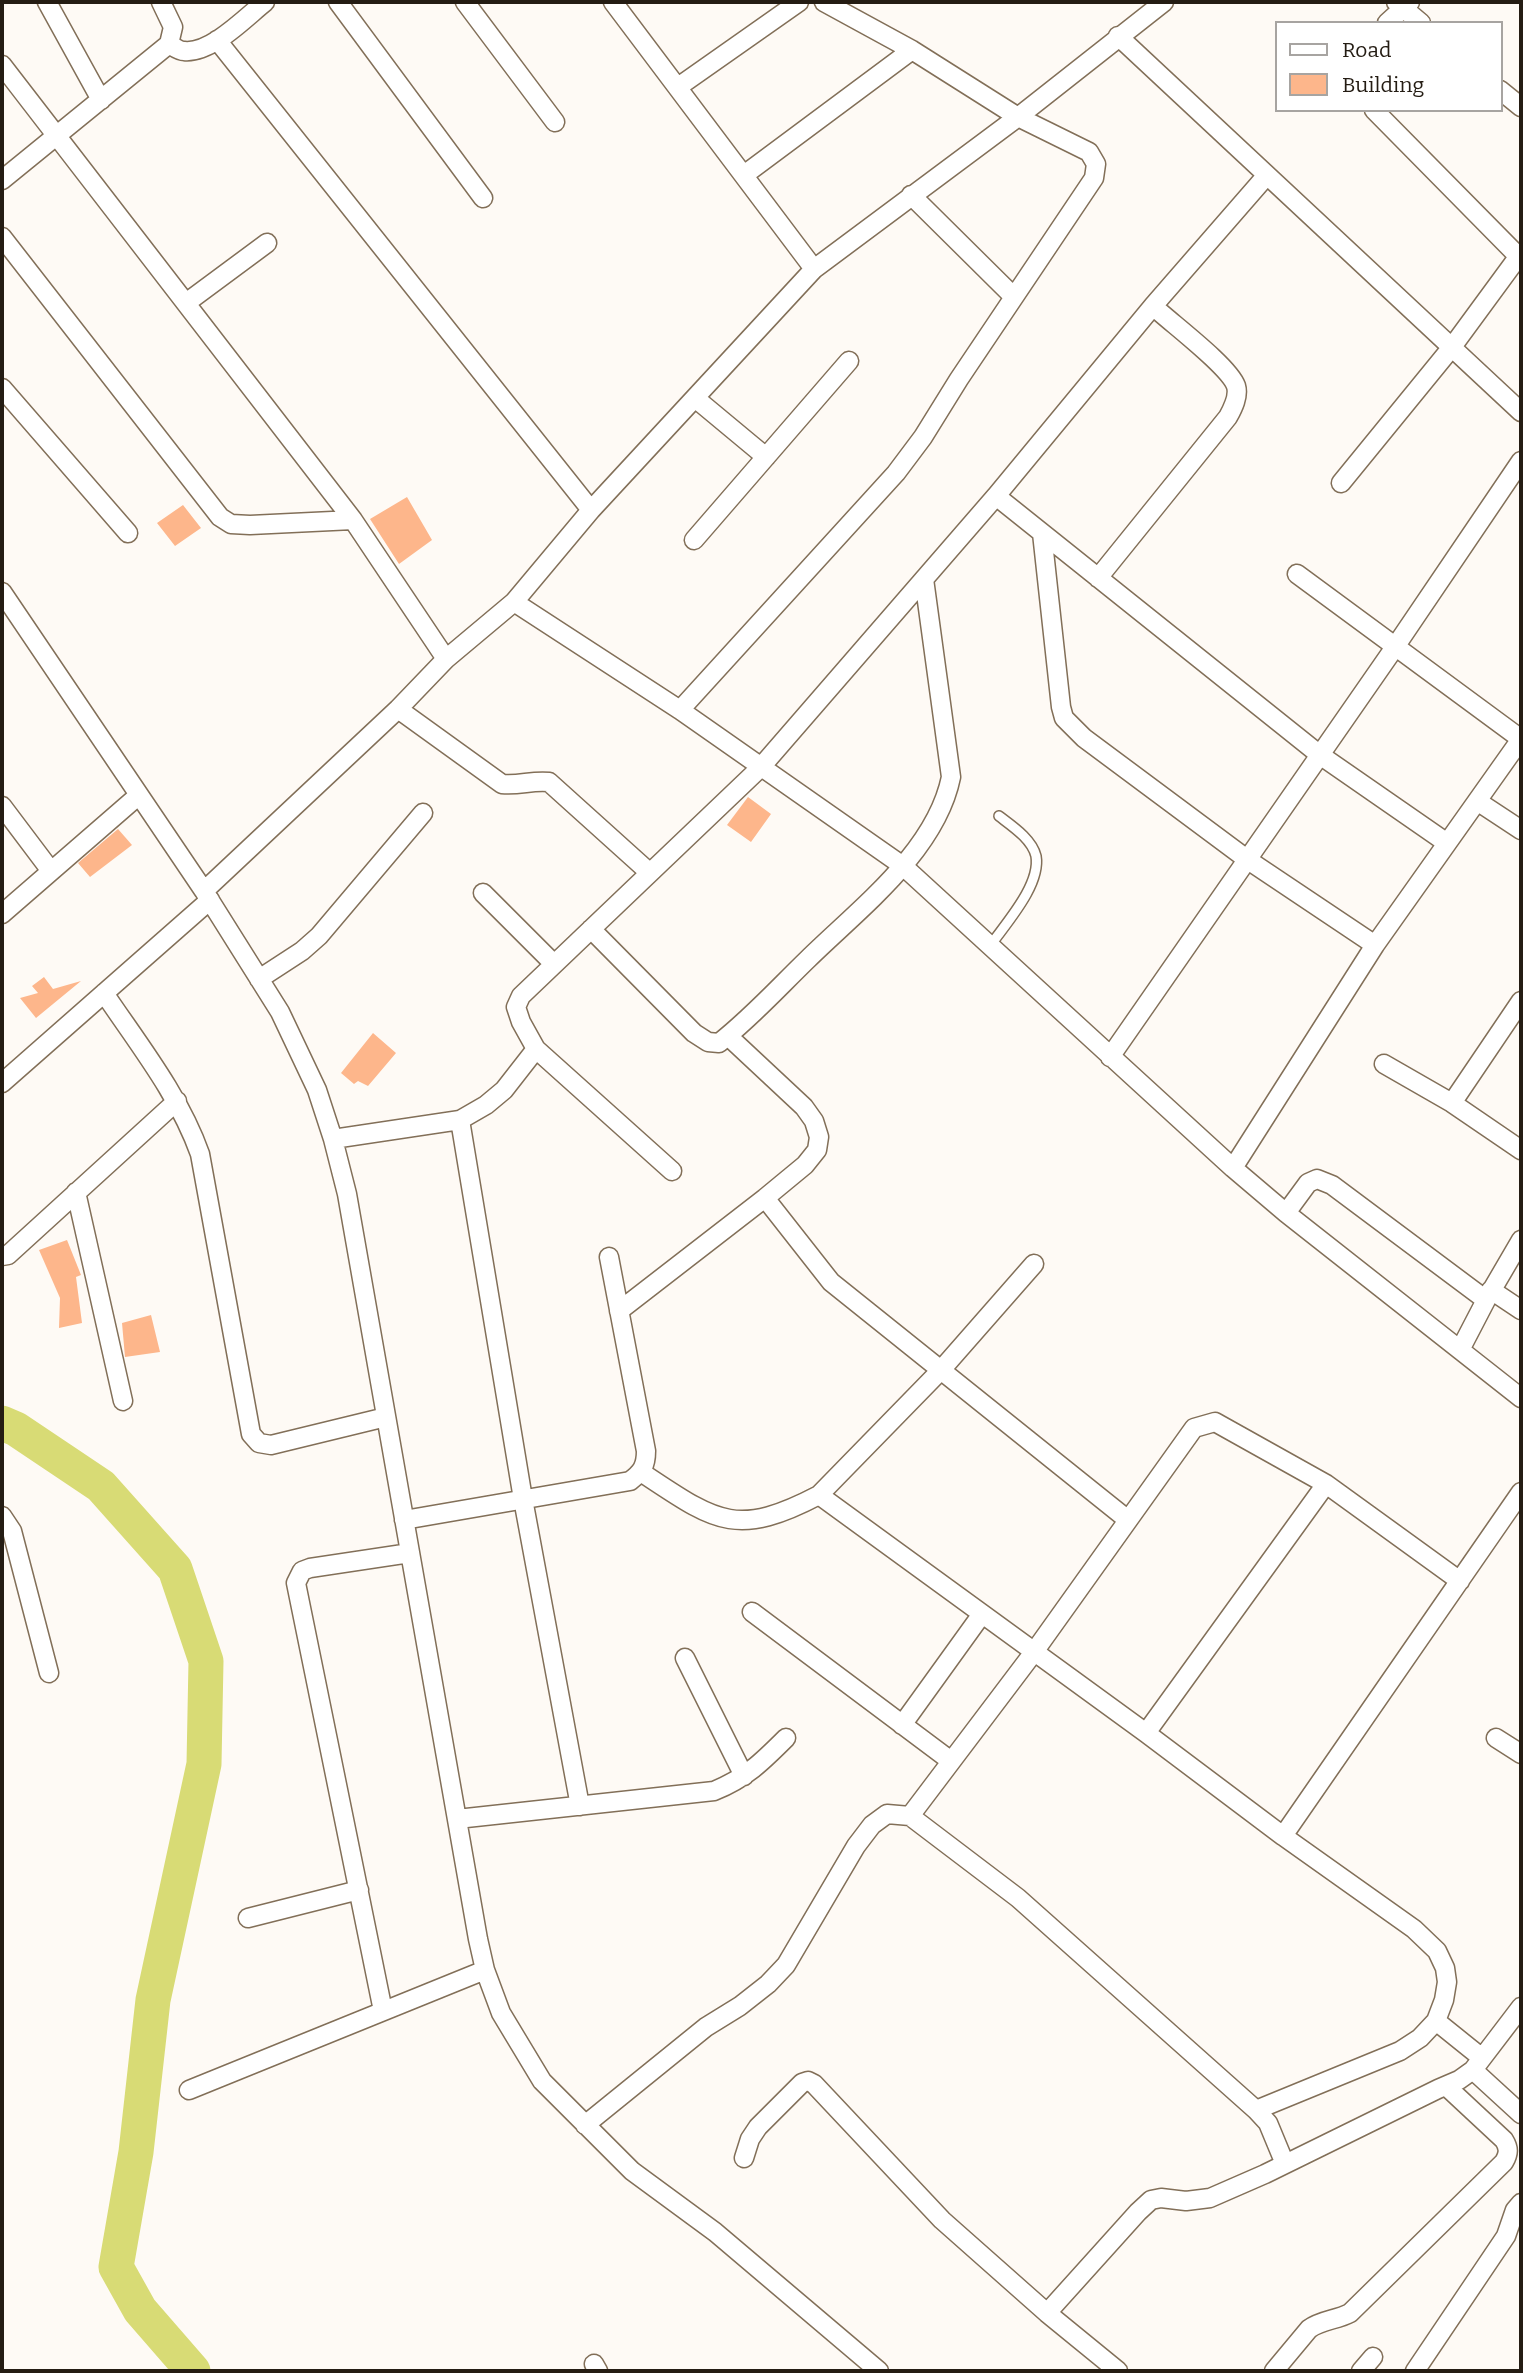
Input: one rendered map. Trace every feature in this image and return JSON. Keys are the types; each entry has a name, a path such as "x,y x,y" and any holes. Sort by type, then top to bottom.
{"street":[{"path":"47,2 101,100"},
{"path":"2,180 169,44 173,27 161,2"},
{"path":"169,44 182,51 195,50 217,40 265,2"},
{"path":"338,2 483,198"},
{"path":"465,2 555,122"},
{"path":"678,87 799,2"},
{"path":"680,710 896,472 923,437 1094,178 1096,164 1089,152 1018,117 912,50 824,2"},
{"path":"2,1083 104,993 207,895 446,659 514,602 591,510 814,269 1018,117 1164,2"},
{"path":"620,4 678,87 814,269"},
{"path":"1389,21 1403,4 1419,21"},
{"path":"1118,36 1521,412"},
{"path":"217,40 591,510"},
{"path":"744,175 912,50"},
{"path":"2,65 353,520 446,659"},
{"path":"1502,92 1521,107"},
{"path":"1340,483 1452,347 1520,255 1376,112"},
{"path":"672,1171 536,1049 516,1007 521,996 761,768 996,496 1153,306 1267,175"},
{"path":"911,195 1014,297"},
{"path":"2,237 220,517 231,524 240,525 353,520"},
{"path":"186,303 267,243"},
{"path":"1098,578 1235,405 1236,388 1227,372 1153,306"},
{"path":"694,540 849,361"},
{"path":"2,388 128,533"},
{"path":"695,398 766,457"},
{"path":"1110,1057 1521,461"},
{"path":"996,496 1320,755 1447,843"},
{"path":"1042,533 1064,718 1084,738 1248,860 1375,945"},
{"path":"1233,1168 1375,945 1521,739 1297,574"},
{"path":"591,929 694,1033 708,1042 719,1043 903,866 935,820 947,797 951,777 924,579"},
{"path":"2,592 207,895 280,1012 317,1090 347,1194 485,1970 501,2013 542,2081 632,2171 715,2232 879,2371"},
{"path":"514,602 680,710 903,866 1233,1168 1521,1398"},
{"path":"397,709 502,784 517,786 534,780 548,782 650,873"},
{"path":"2,914 139,795"},
{"path":"1477,801 1521,830"},
{"path":"2,806 51,871"},
{"path":"259,979 302,951 318,936 423,813"},
{"path":"483,893 554,964"},
{"path":"104,993 177,1101 200,1154 251,1434 259,1443 271,1445 386,1417"},
{"path":"1452,1103 1521,1001"},
{"path":"620,1311 765,1198 805,1165 817,1150 819,1137 814,1121 804,1107 728,1036"},
{"path":"333,1139 460,1120 486,1105 504,1090 536,1049"},
{"path":"1384,1064 1452,1103 1521,1150"},
{"path":"2,1256 8,1255 177,1101"},
{"path":"460,1120 523,1499 580,1806"},
{"path":"1286,1213 1308,1183 1317,1179 1332,1185 1488,1295 1521,1310"},
{"path":"76,1192 123,1401"},
{"path":"765,1198 831,1282 1128,1520"},
{"path":"1460,1350 1488,1295 1521,1240"},
{"path":"404,1520 630,1481 641,1472 646,1464 646,1451 609,1257"},
{"path":"641,1472 711,1515 738,1521 762,1520 819,1494 941,1370 1034,1264"},
{"path":"909,1816 1034,1652 1194,1428 1215,1422 1326,1484 1460,1581"},
{"path":"1146,1733 1326,1484"},
{"path":"1283,1836 1521,1492"},
{"path":"819,1494 1413,1929 1437,1951 1446,1968 1447,1982 1436,2021 1420,2038 1400,2051 1262,2116"},
{"path":"2,1516 12,1531 49,1672"},
{"path":"383,2011 296,1583 302,1571 310,1568 410,1553"},
{"path":"752,1612 951,1761"},
{"path":"902,1725 982,1614"},
{"path":"685,1658 744,1776"},
{"path":"457,1819 714,1791 755,1769 786,1738"},
{"path":"1496,1738 1521,1754"},
{"path":"585,2125 706,2027 740,2006 786,1965 856,1846 872,1825 887,1814 909,1816 1018,1898 1262,2116 1283,2160"},
{"path":"248,1918 359,1890"},
{"path":"189,2090 485,1970"},
{"path":"1047,2314 1151,2200 1161,2198 1186,2201 1210,2198 1283,2160 1459,2080 1521,2007"},
{"path":"1436,2021 1458,2039 1521,2114"},
{"path":"744,2158 750,2139 758,2127 802,2083 808,2081 814,2084 942,2220 1047,2314 1118,2371"},
{"path":"1274,2371 1317,2323 1350,2313 1504,2162 1508,2147 1504,2140 1446,2086"},
{"path":"1415,2371 1506,2236 1521,2203"},
{"path":"1361,2371 1373,2357"}],"lane":[{"path":"990,946 1029,890 1035,875 1035,854 1024,836 999,816"}],"building":[{"path":"407,497 432,540 399,564 370,519"},
{"path":"183,505 201,528 175,546 157,523"},
{"path":"748,797 771,814 751,842 727,825"},
{"path":"118,829 132,845 90,877 78,863"},
{"path":"44,977 53,989 81,981 36,1018 20,998 38,993 32,986"},
{"path":"373,1033 396,1053 368,1086 358,1081 354,1084 341,1073"},
{"path":"67,1240 81,1275 76,1277 82,1323 59,1328 60,1298 39,1250"},
{"path":"151,1315 160,1352 125,1357 122,1323"}],"waterway":[{"path":"2,1423 16,1429 101,1486 175,1569 206,1661 204,1764 153,2000 136,2152 116,2267 140,2310 193,2371"}]}
